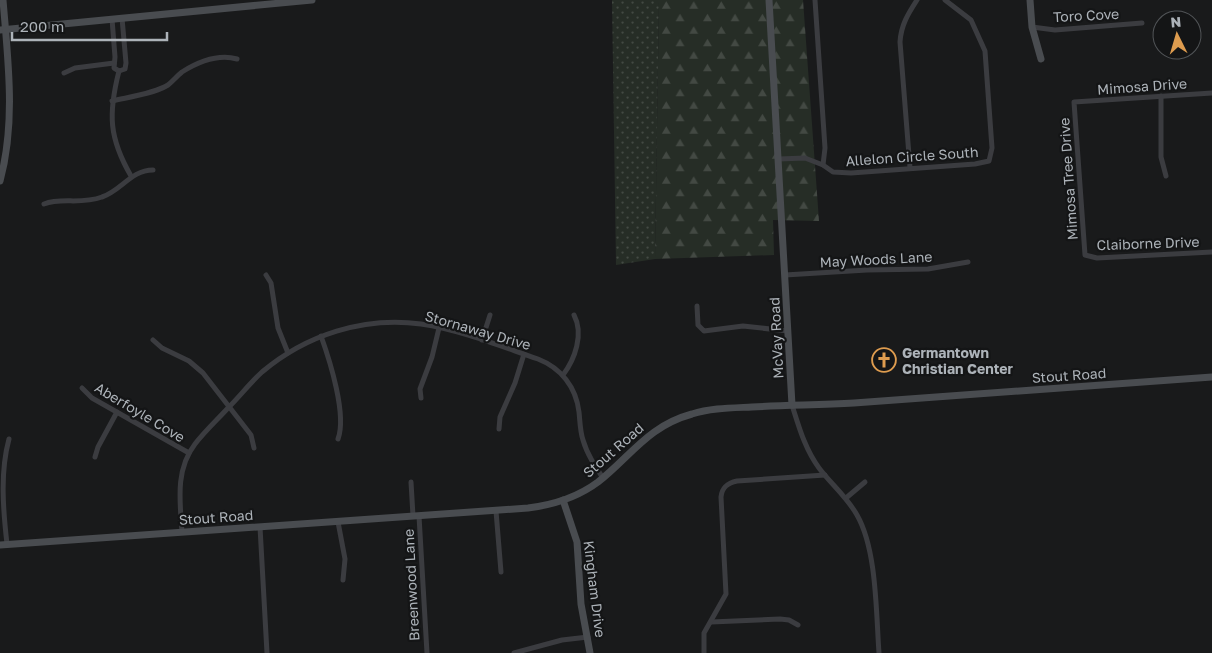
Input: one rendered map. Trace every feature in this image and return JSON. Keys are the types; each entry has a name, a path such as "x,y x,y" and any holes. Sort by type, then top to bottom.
{"street":[{"path":"0,181 9,132 10,108 3,29 3,0"},
{"path":"3,29 312,0"},
{"name":"McVay Road","path":"769,0 792,405 805,445 825,475 846,498 861,522 874,584 879,653"},
{"path":"814,0 825,148 823,165"},
{"path":"910,168 900,42 901,27 917,0"},
{"name":"Allelon Circle South","path":"779,159 805,158 823,165 833,172 851,174 975,164 990,161 992,148 985,51 971,20 944,0"},
{"path":"1030,0 1032,27 1041,59"},
{"path":"119,72 125,70 126,63 122,18"},
{"path":"112,19 114,68 119,72"},
{"name":"Toro Cove","path":"1032,27 1055,30 1142,23"},
{"path":"112,101 167,85 181,73 204,62 227,56 237,60"},
{"path":"64,73 75,68 114,64"},
{"path":"119,72 112,101 112,126 125,165 132,176"},
{"name":"Mimosa Drive","path":"1074,102 1212,93"},
{"path":"1161,96 1161,157 1166,176"},
{"name":"Mimosa Tree Drive","path":"1074,102 1085,255"},
{"path":"44,204 52,201 84,202 104,197 120,188 132,176 146,170 153,170"},
{"name":"Claiborne Drive","path":"1085,255 1098,258 1212,252"},
{"name":"May Woods Lane","path":"786,275 867,270 928,269 968,262"},
{"path":"266,275 271,283 278,328 288,353"},
{"path":"697,306 698,324 704,330 743,326 788,331"},
{"path":"482,340 490,315"},
{"path":"563,376 570,364 578,340 578,324 574,315"},
{"name":"Stornaway Drive","path":"182,532 180,482 183,467 189,453 199,439 254,380 288,353 321,336 347,328 384,322 410,323 439,328 524,354 545,362 557,370 563,376 576,399 583,442 603,478"},
{"path":"421,398 420,387 432,356 439,328"},
{"path":"321,336 336,386 342,428 338,439"},
{"path":"153,340 162,348 194,364 204,373 250,435 254,448"},
{"path":"499,429 500,417 515,383 524,354"},
{"name":"Stout Road","path":"3,544 539,507 563,500 587,489 603,478 648,435 681,417 715,409 852,403 1212,377"},
{"name":"Aberfoyle Cove","path":"82,388 92,398 189,453"},
{"path":"94,457 117,412"},
{"path":"3,544 1,473 3,455 9,438"},
{"path":"704,653 704,633 724,601 726,592 721,497 724,488 737,481 825,475"},
{"name":"Breenwood Lane","path":"411,482 416,516 426,653"},
{"path":"846,498 866,482"},
{"name":"Kingham Drive","path":"563,500 578,542 581,604 590,653"},
{"path":"496,511 501,572"},
{"path":"338,522 345,559 343,580"},
{"path":"260,527 267,653"},
{"path":"711,622 785,620 798,625"},
{"path":"514,653 562,640 588,637"}],"green space":[{"path":"612,0 659,0 655,259 616,265"},
{"path":"659,0 803,0 819,221 773,220 774,255 655,259"}],"place":[{"name":"Germantown Christian Center","path":"884,360"}]}
